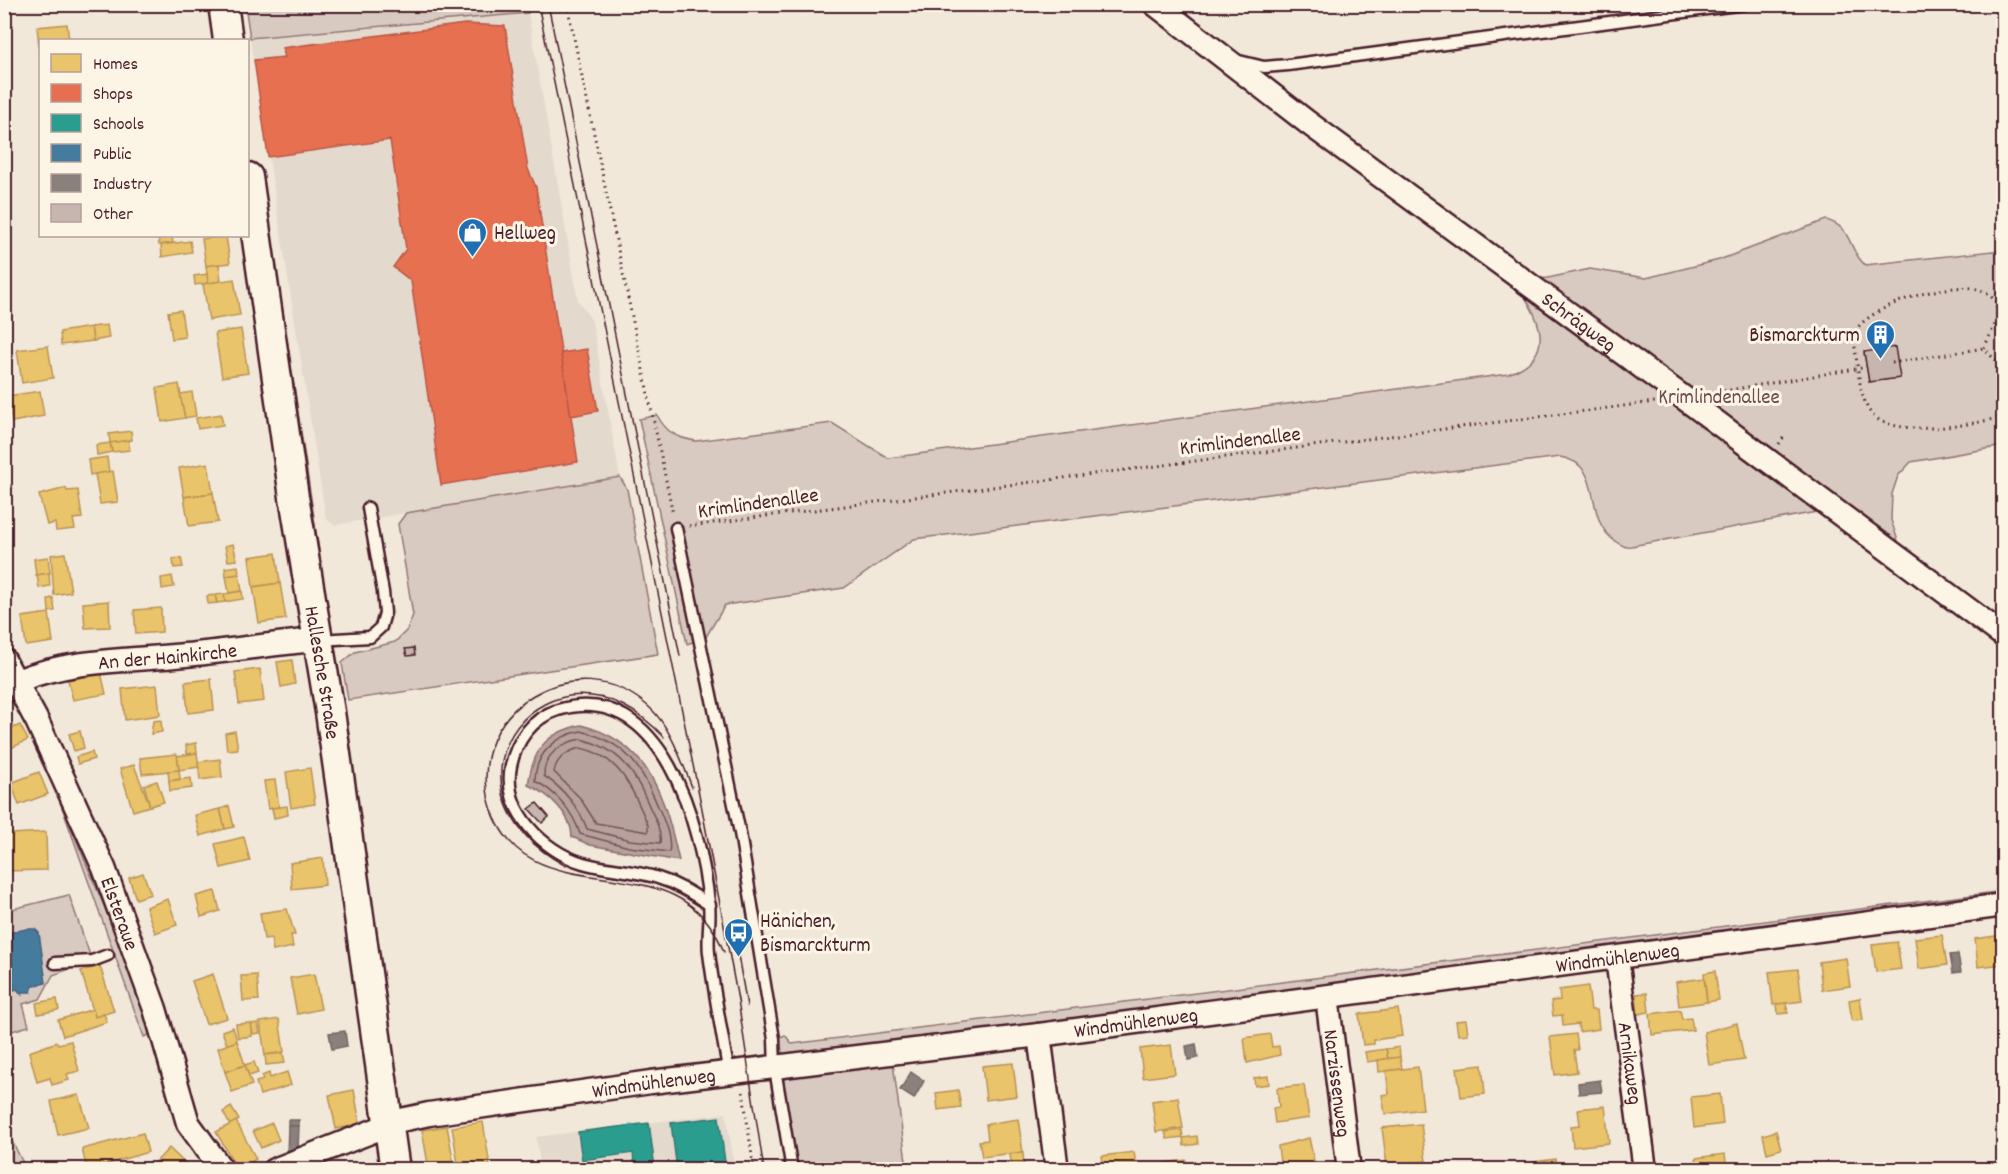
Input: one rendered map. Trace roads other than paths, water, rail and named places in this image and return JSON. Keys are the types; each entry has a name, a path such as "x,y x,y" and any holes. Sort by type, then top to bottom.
{"street":[{"path":"223,4 228,39"},
{"name":"Schrägweg","path":"1155,4 1307,123 1684,398 2004,636"},
{"name":"Hallesche Straße","path":"249,184 294,497 319,640 395,1170"},
{"name":"An der Hainkirche","path":"17,681 55,668 97,662 184,656 319,640"},
{"name":"Elsteraue","path":"4,660 17,681 108,879 155,1009 188,1123 222,1170"},
{"name":"Windmühlenweg","path":"274,1170 389,1127 400,1120 429,1114 1327,997 2004,905"},
{"name":"Arnikaweg","path":"1617,958 1645,1170"},
{"name":"Narzissenweg","path":"1327,997 1349,1170"},
{"path":"1040,1035 1057,1170"}],"lane":[{"path":"1224,58 1264,67 1288,65 1744,4"},
{"path":"319,640 370,637 381,627 385,613 383,592 368,508"},
{"path":"676,528 740,833 774,1039 775,1068 792,1170"},
{"path":"710,906 681,886 656,877 580,862 554,849 533,833 511,792 510,770 516,746 529,728 551,712 574,705 591,706 625,718 651,738 672,766 690,808 704,868 710,906 709,950 734,1073"},
{"path":"55,963 92,961 108,956"}],"water":[{"path":"581,725 604,733 639,759 660,795 679,861 590,845 572,837 568,820 558,805 528,785 533,762 543,745 558,733"}],"tram line":[{"path":"538,4 702,809 738,1000 764,1170"},
{"path":"548,4 680,656"},
{"path":"692,787 669,734 657,715 649,707 620,689 590,681 560,684 533,696 510,714 494,740 486,770 490,804 508,840 535,861 567,872 640,884 674,895 703,916 724,952"},
{"path":"566,866 523,833 503,795 503,758 517,726 545,704 580,695 621,705 664,737"},
{"path":"733,927 747,1006"}],"place":[{"name":"Hellweg","path":"473,258"},
{"name":"Bismarckturm","path":"1881,360"},
{"name":"Hänichen, Bismarckturm","path":"739,958"}],"park label":[{"name":"Krimlindenallee","path":"1719,396"}]}
